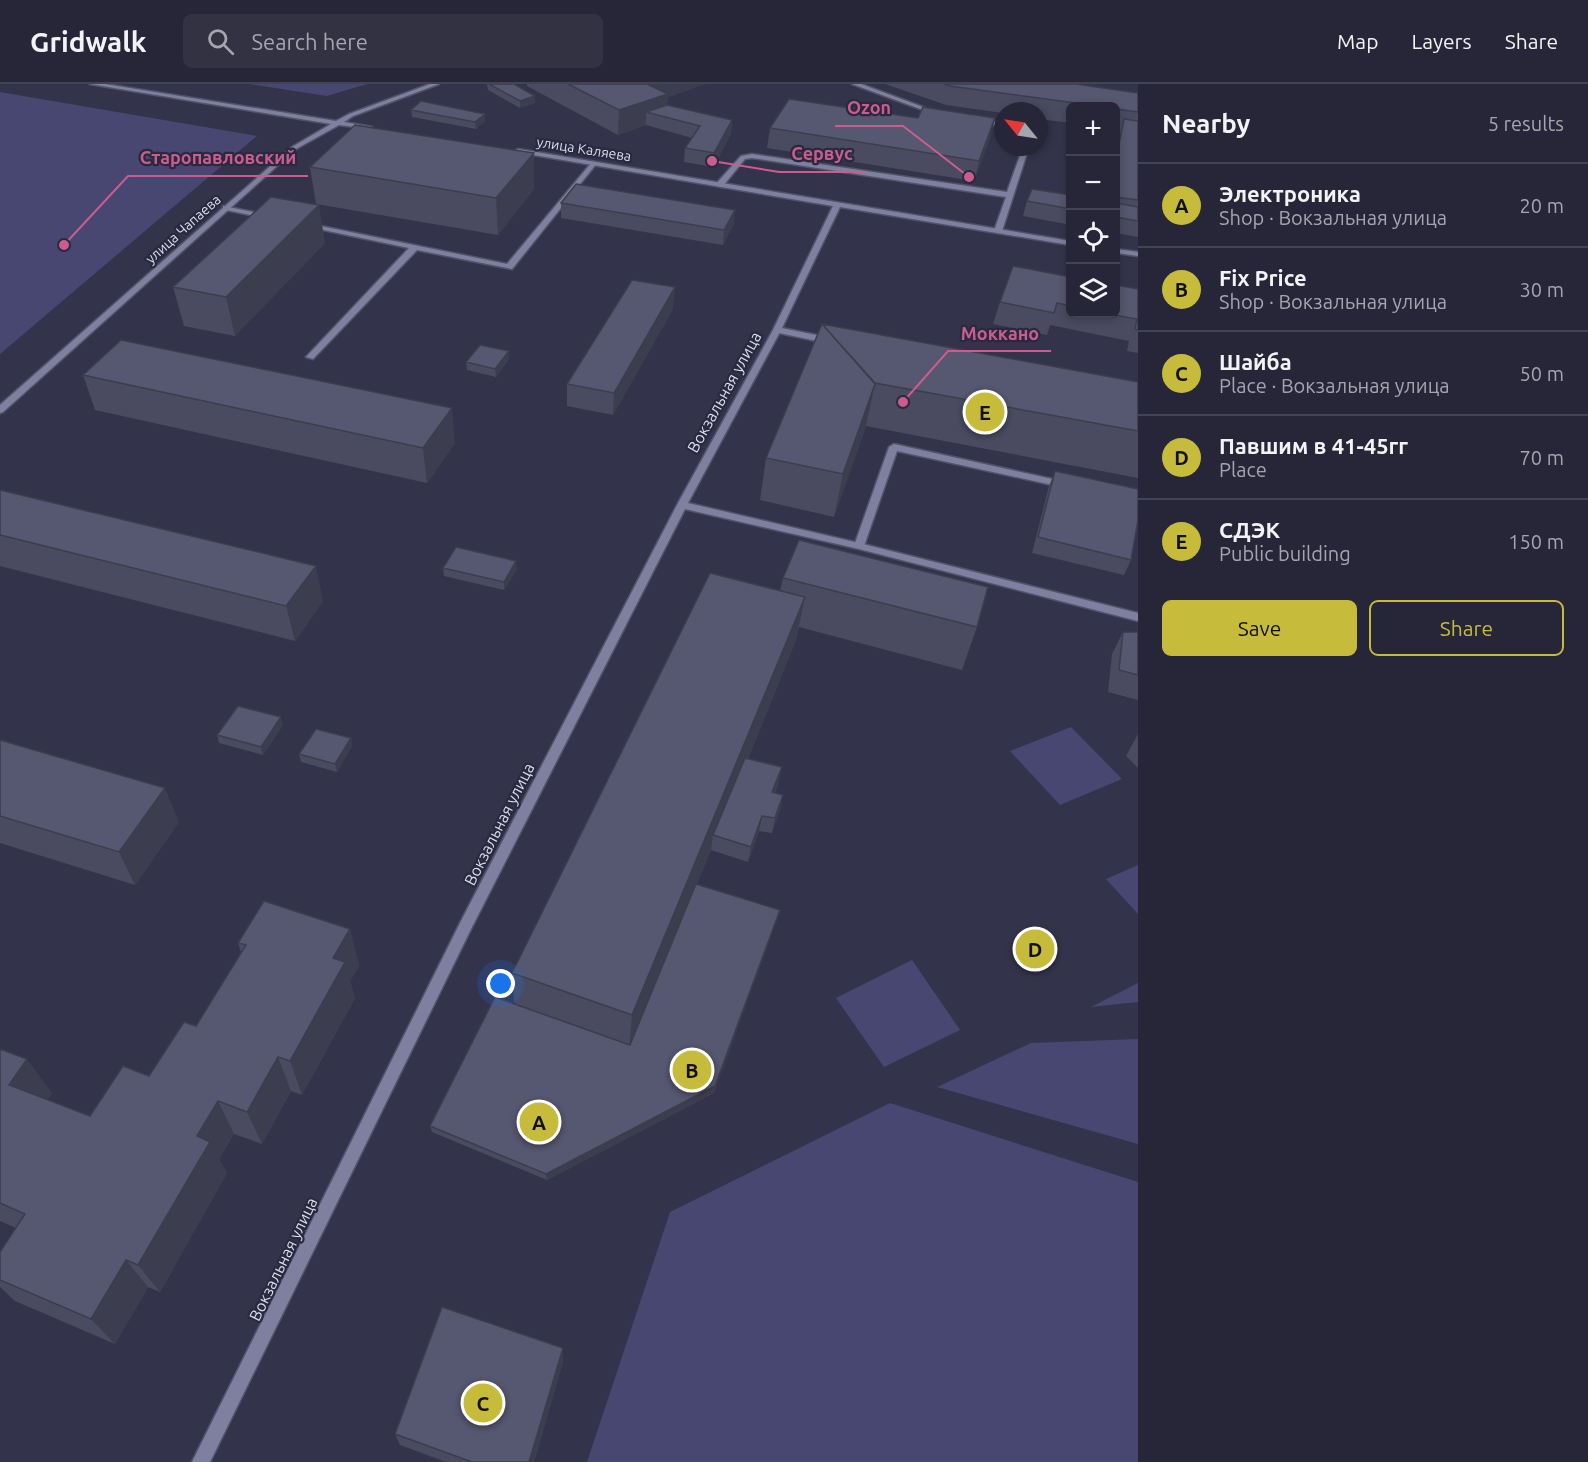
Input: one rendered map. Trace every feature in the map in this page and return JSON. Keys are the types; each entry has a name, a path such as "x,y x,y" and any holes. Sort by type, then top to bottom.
{"street":[{"path":"93,84 380,130"},
{"name":"улица Чапаева","path":"0,410 294,148 336,123 378,104 436,84"},
{"path":"855,84 948,116"},
{"path":"970,120 994,124"},
{"name":"улица Каляева","path":"504,149 1066,242"},
{"path":"719,185 743,157 752,156 1010,195"},
{"path":"998,231 1023,156"},
{"path":"304,224 509,267 594,164"},
{"name":"Вокзальная улица","path":"201,1462 466,925 682,505 777,330 837,205"},
{"path":"226,208 282,220"},
{"path":"310,357 415,247"},
{"path":"1120,252 1138,254"},
{"path":"777,330 847,344"},
{"path":"859,546 894,447 1080,488"},
{"path":"682,505 859,546 1138,617"}],"shaded area":[{"path":"249,84 367,84 327,96"},
{"path":"0,92 257,136 0,354"},
{"path":"1071,727 1122,779 1060,805 1010,751"},
{"path":"1138,865 1138,914 1106,879"},
{"path":"912,960 960,1030 884,1067 836,998"},
{"path":"1138,983 1138,1002 1091,1007"},
{"path":"1138,1039 1138,1144 937,1087 1031,1043"},
{"path":"890,1103 1138,1182 1138,1462 587,1462 670,1212"}],"building":[{"path":"489,84 514,84 535,96 520,101"},
{"path":"568,84 647,84 668,94 619,110"},
{"path":"944,84 1076,84 1138,93 1138,112 1120,110 1120,102 1068,102"},
{"path":"789,99 918,118 923,107 994,118 979,161 770,128"},
{"path":"421,101 485,114 475,122 411,110"},
{"path":"667,105 732,120 714,153 685,148 700,126 646,112"},
{"path":"1124,119 1138,121 1138,200 1120,198 1120,139"},
{"path":"355,125 534,153 496,198 310,167"},
{"path":"576,184 735,210 724,230 561,203"},
{"path":"1032,189 1066,194 1066,208 1027,201"},
{"path":"271,197 319,205 226,297 173,287"},
{"path":"1120,204 1138,207 1138,221 1120,218"},
{"path":"1013,266 1066,276 1066,305 1057,303 1054,313 1000,302"},
{"path":"632,280 675,287 614,393 567,384"},
{"path":"1120,286 1138,289 1138,330 1135,329 1137,319 1120,316"},
{"path":"822,324 1138,382 1138,431 875,383"},
{"path":"822,324 875,384 843,474 766,458"},
{"path":"121,340 452,408 423,448 83,375"},
{"path":"480,345 509,351 495,369 466,362"},
{"path":"1055,471 1138,489 1138,520 1131,560 1038,537"},
{"path":"0,490 316,566 286,606 0,535"},
{"path":"799,540 988,587 977,627 783,578"},
{"path":"456,547 516,561 504,582 443,568"},
{"path":"710,573 805,597 632,1015 512,973"},
{"path":"1123,632 1138,632 1138,675 1119,670"},
{"path":"238,706 281,717 261,747 217,735"},
{"path":"316,729 351,738 335,764 299,754"},
{"path":"0,740 165,788 119,852 0,816"},
{"path":"745,758 782,767 772,792 783,795 775,818 762,816 751,847 713,835"},
{"path":"696,884 780,910 715,1086 546,1174 430,1126 495,997 630,1045"},
{"path":"264,901 350,929 333,958 345,962 290,1061 278,1057 247,1112 218,1101 197,1136 210,1142 138,1265 126,1260 91,1319 0,1280 0,1252 25,1214 0,1203 0,1049 27,1059 9,1085 90,1116 123,1066 149,1076 184,1022 196,1026 246,945 238,943"},
{"path":"442,1307 563,1348 529,1462 472,1462 395,1434"}],"place":[{"name":"Сервус","path":"712,161"},
{"name":"Ozon","path":"969,177"},
{"name":"Старопавловский","path":"64,245"},
{"name":"Моккано","path":"903,402"},
{"name":"СДЭК","path":"985,412"},
{"name":"Павшим в 41-45гг","path":"1035,949"},
{"name":"Fix Price","path":"692,1070"},
{"name":"Электроника","path":"539,1122"},
{"name":"Шайба","path":"483,1403"}]}
